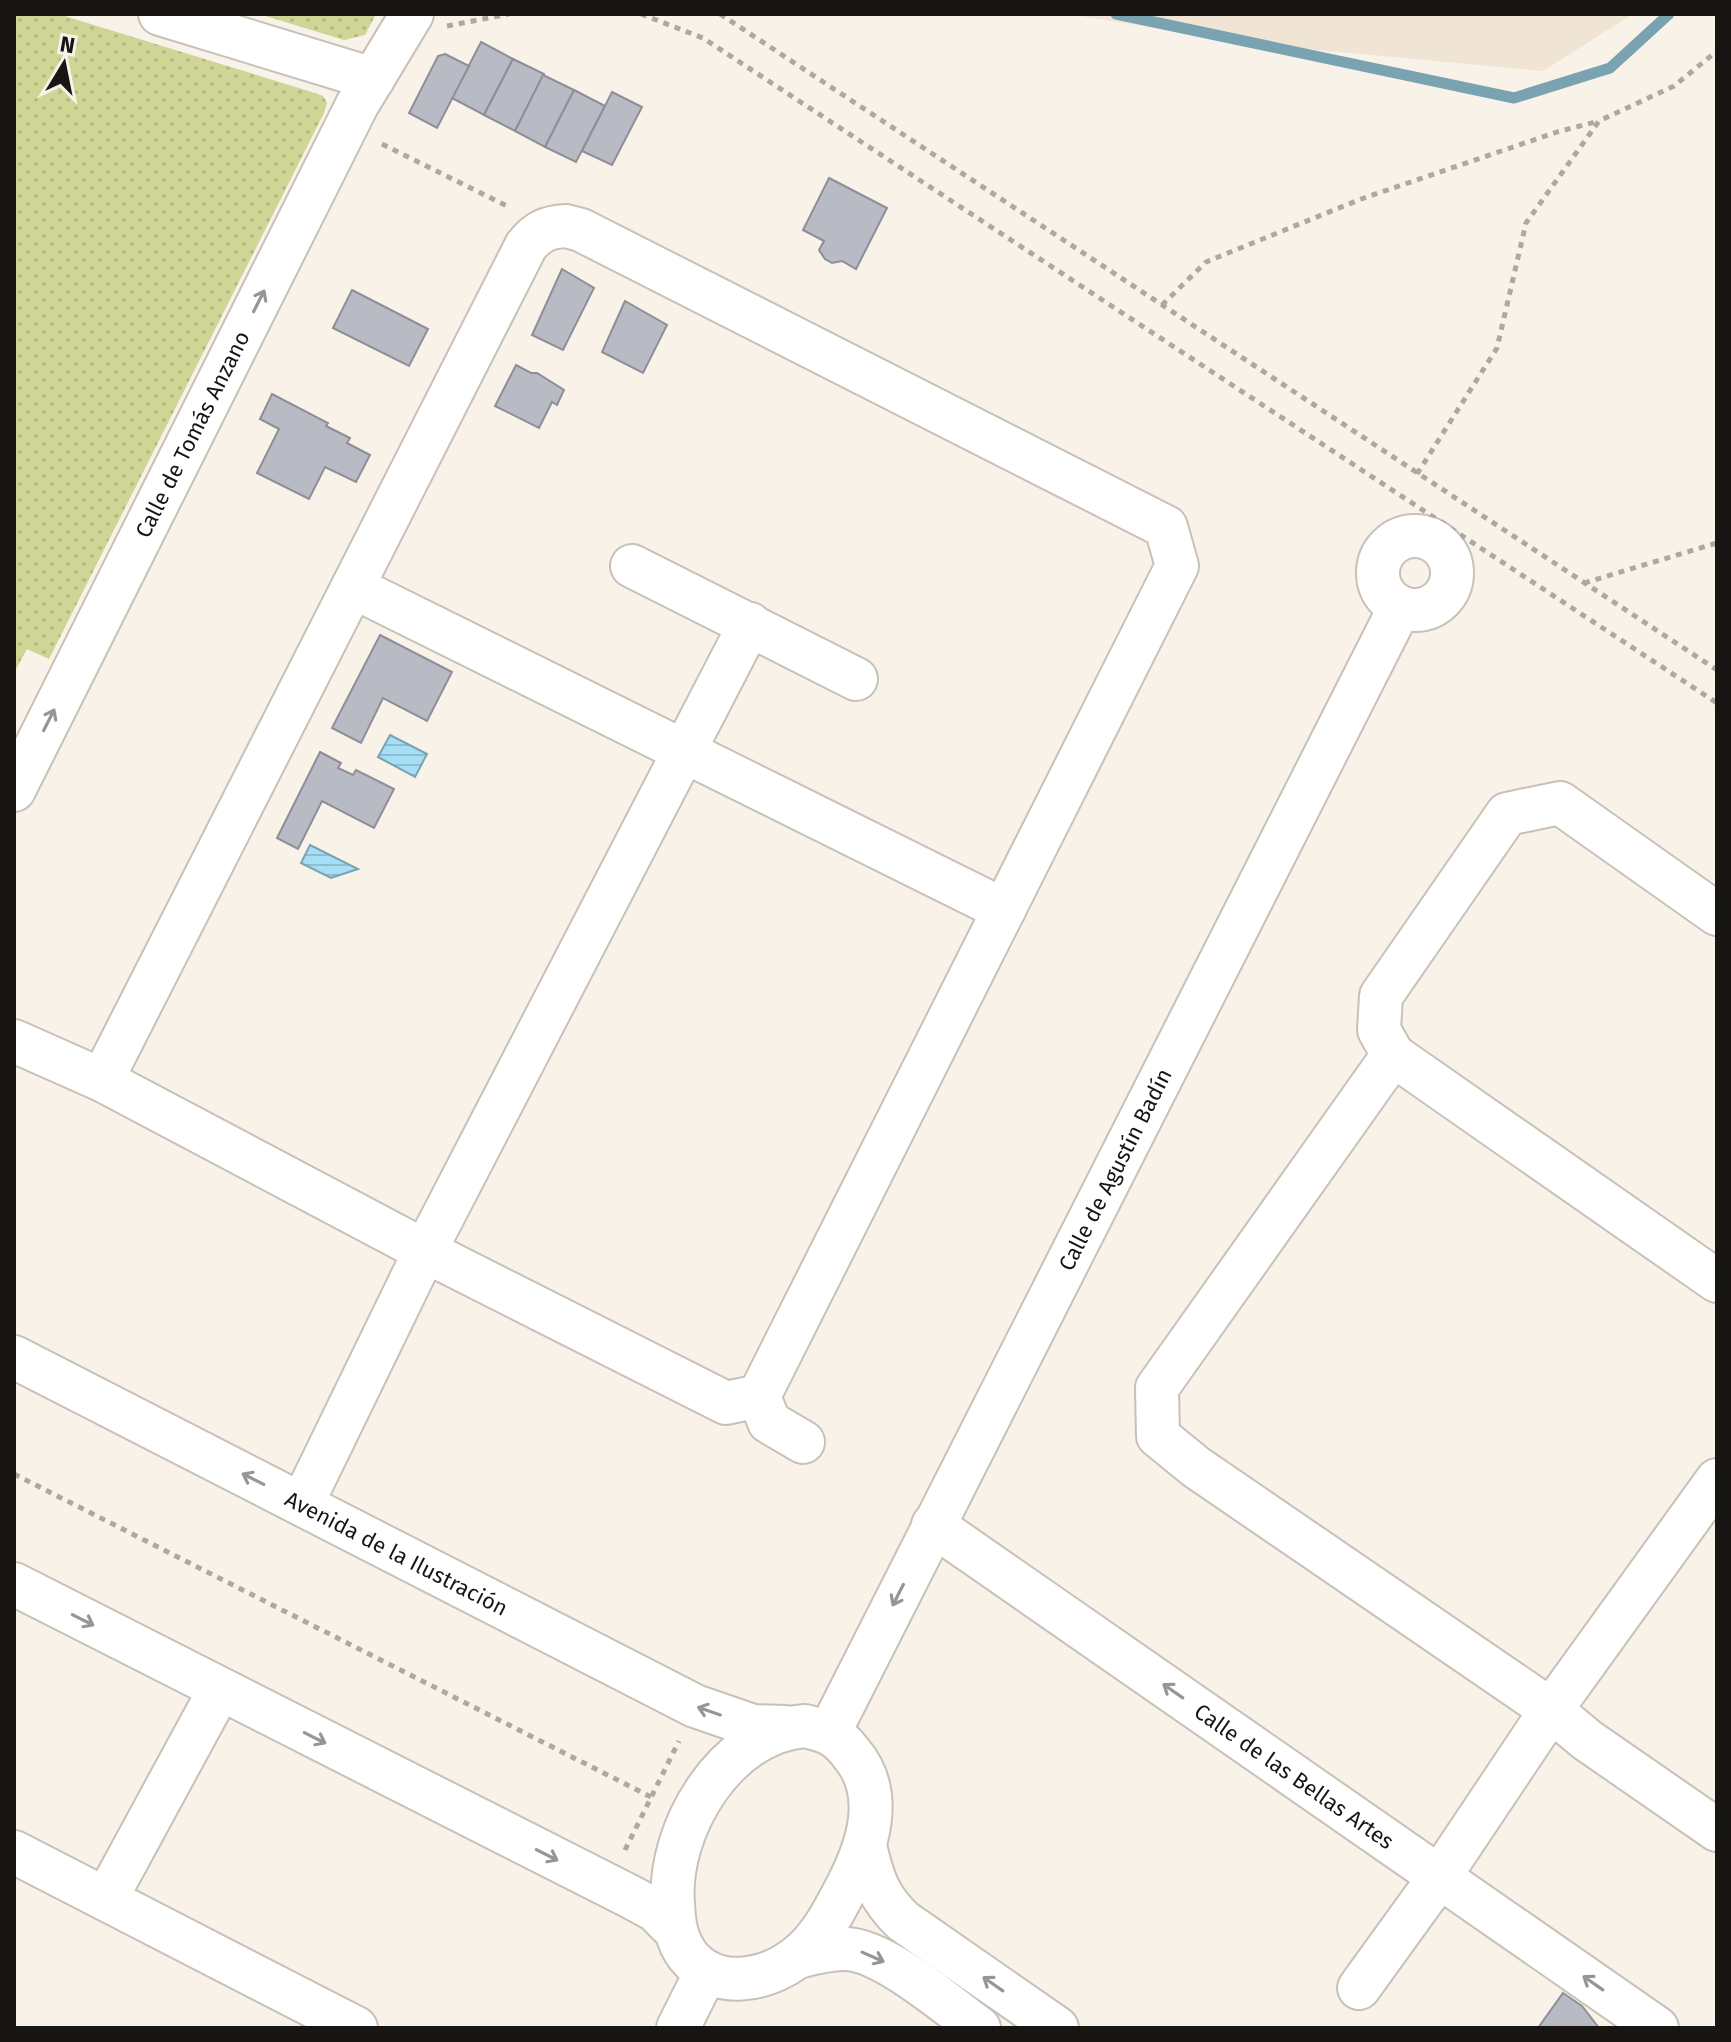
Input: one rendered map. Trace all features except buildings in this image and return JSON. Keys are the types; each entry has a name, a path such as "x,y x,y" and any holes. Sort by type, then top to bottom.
{"street":[{"path":"160,14 373,79"},
{"name":"Calle de Tomás Anzano","path":"14,790 357,105 406,25"},
{"path":"102,1080 526,246 534,235 549,227 566,226 581,230 1166,527 1177,566 759,1396 769,1422 803,1442"},
{"name":"Calle de Agustín Badín","path":"829,1733 1400,607 1382,591 1378,568 1382,556 1399,539 1439,532"},
{"path":"632,566 856,679"},
{"path":"353,587 1004,910"},
{"path":"302,1504 425,1251 750,624"},
{"path":"1717,914 1560,803 1507,814 1381,996 1379,1030 1393,1055 1717,1281"},
{"path":"14,1041 102,1080 425,1251 726,1403 759,1396"},
{"path":"1393,1055 1157,1388 1158,1436 1196,1467 1551,1710 1587,1740 1717,1830"},
{"name":"Avenida de la Ilustración","path":"14,1357 695,1706 753,1726 785,1727"},
{"path":"1359,1988 1440,1876 1551,1710 1713,1494"},
{"name":"Calle de las Bellas Artes","path":"933,1525 1657,2028"},
{"path":"14,1584 655,1910 674,1929 687,1955 706,1972 733,1979 754,1978 798,1957 817,1938 853,1876 865,1846 871,1817 869,1785 858,1761 845,1745 829,1733 805,1726 785,1727 757,1740 737,1756 700,1798 691,1817 676,1859 672,1892 674,1929"},
{"path":"106,1899 220,1689"},
{"path":"865,1846 875,1884 886,1905 903,1921 1057,2028"},
{"path":"14,1852 356,2028"},
{"path":"798,1957 847,1949 867,1953 890,1965 979,2028"},
{"path":"678,2028 706,1972"}],"path":[{"path":"406,25 509,14"},
{"path":"641,14 703,38 1439,532 1717,703"},
{"path":"720,14 1717,670"},
{"path":"1162,305 1206,262 1361,199 1557,132 1599,121 1674,86 1717,51"},
{"path":"1417,474 1497,348 1526,223 1599,121"},
{"path":"380,143 549,227"},
{"path":"1583,583 1717,543"},
{"path":"14,1474 691,1817"},
{"path":"606,1885 653,1798 695,1706"}],"shaded area":[{"path":"1068,14 1633,14 1543,71 1255,44"}],"green space":[{"path":"14,14 58,14 315,93 323,96 327,103 49,659 27,649 14,673"},
{"path":"259,14 376,14 365,35 344,40"}],"water":[{"path":"390,735 427,754 415,777 378,757"},
{"path":"310,845 358,869 331,878 301,863"}],"waterway":[{"path":"1116,14 1514,98 1610,68 1669,14"}]}
